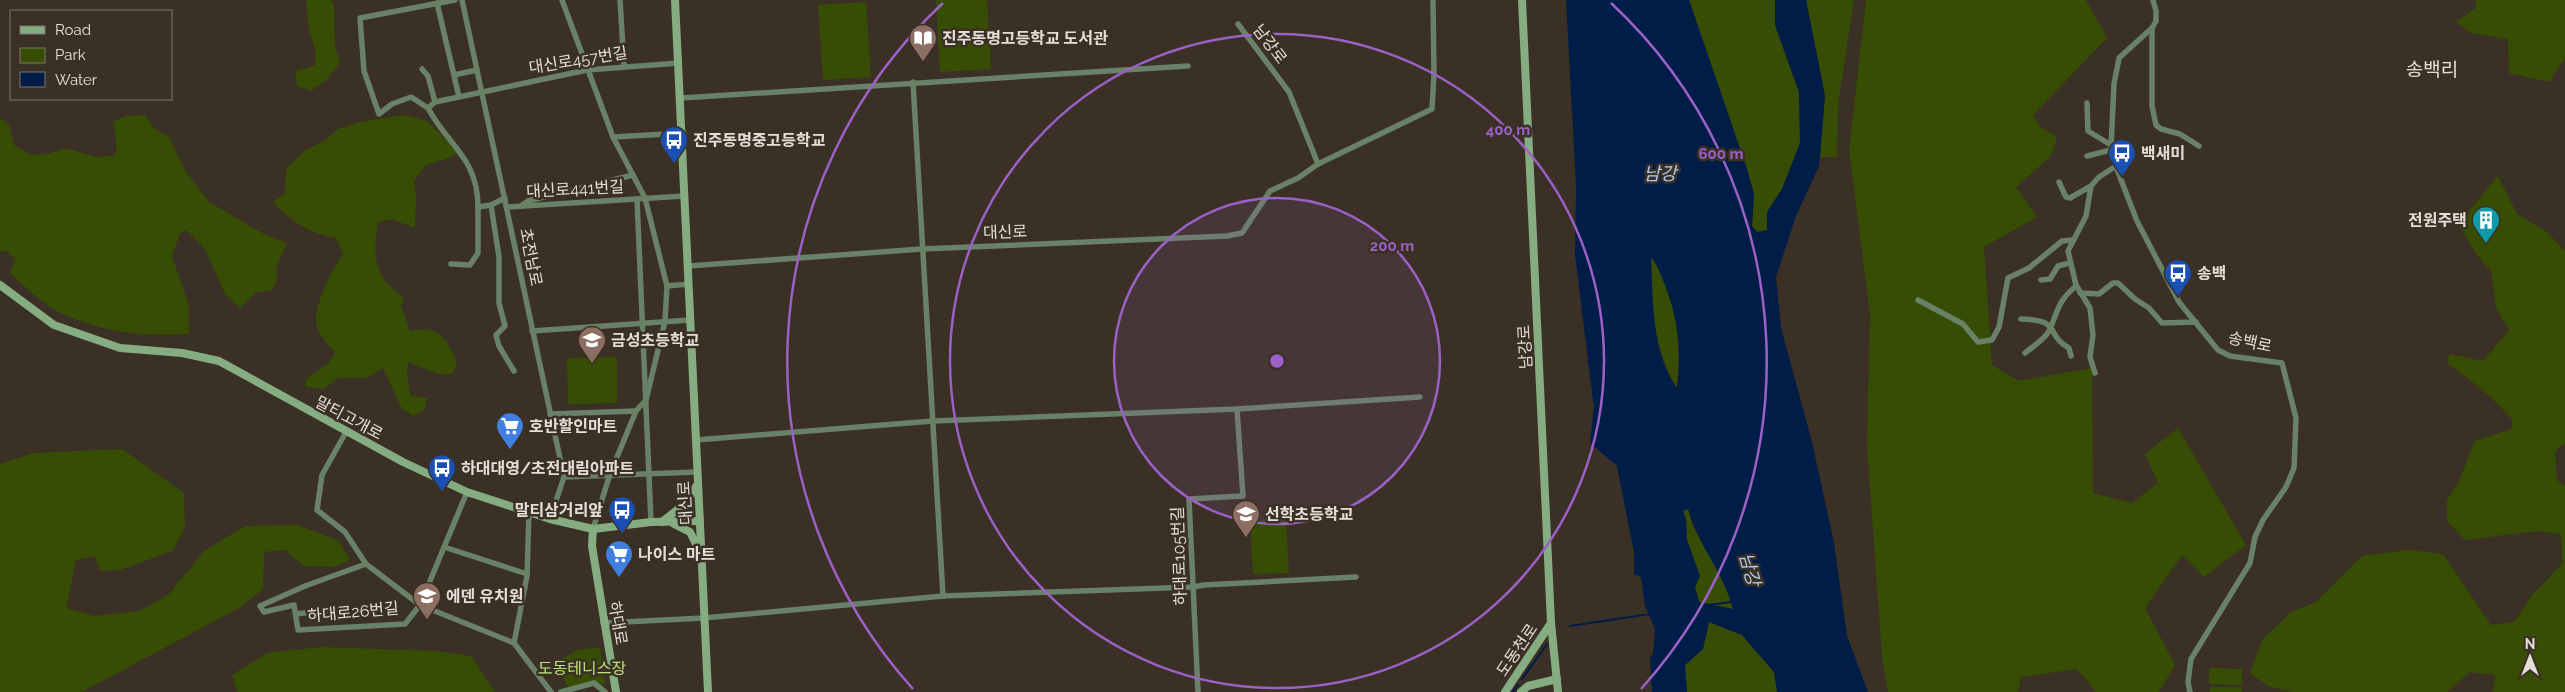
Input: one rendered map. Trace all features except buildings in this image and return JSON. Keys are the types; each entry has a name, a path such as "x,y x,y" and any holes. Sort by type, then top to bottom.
{"street":[{"path":"451,264 470,265 478,254 477,189 472,170 428,108 411,97 392,104 379,114 364,71 360,18 455,0"},
{"name":"초전남로","path":"462,0 564,477"},
{"path":"562,0 613,137 645,198"},
{"path":"620,0 624,65"},
{"name":"대신로","path":"675,0 684,133 684,196 700,520 700,560 708,692"},
{"path":"1318,164 1432,109 1434,74 1433,0"},
{"name":"남강로","path":"1522,0 1551,623 1558,692"},
{"path":"2153,0 2156,21 2152,28 2152,109 2156,125 2160,129 2180,134 2199,146"},
{"path":"437,3 459,96"},
{"name":"남강로","path":"1238,24 1289,92 1318,164"},
{"name":"송백로","path":"2152,28 2119,58 2114,84 2111,148 2116,166 2137,221 2179,302 2223,353 2282,363 2296,418 2294,468 2289,480 2262,520 2255,537 2250,563 2191,659 2188,682 2190,692"},
{"name":"대신로457번길","path":"435,102 587,70 624,65 679,63"},
{"path":"681,98 1188,66"},
{"path":"422,69 428,76 435,102 428,108"},
{"path":"454,75 477,70"},
{"path":"913,82 943,596"},
{"path":"2087,103 2088,130 2111,148"},
{"path":"613,137 684,133"},
{"path":"2086,156 2111,148"},
{"name":"대신로","path":"688,266 922,249 1227,236 1242,233 1270,191 1298,178 1318,164"},
{"path":"2059,182 2066,197 2070,198 2091,186 2099,177 2116,166"},
{"path":"520,206 528,201 633,175"},
{"path":"2091,186 2086,216 2068,251 2076,286 2090,308 2093,335 2090,356 2095,372"},
{"name":"대신로441번길","path":"507,207 684,196"},
{"path":"478,207 491,205 505,198"},
{"name":"대신로441번길","path":"645,198 667,286"},
{"path":"637,199 651,522"},
{"path":"491,205 499,257 499,303 505,326 503,330 497,333 497,338 514,371"},
{"path":"1918,300 1963,324 1978,342 1992,340 1999,327 2008,278 2028,268 2062,241 2072,240"},
{"path":"2041,280 2050,279 2058,266 2070,262"},
{"path":"2080,293 2099,294 2113,283 2118,282 2135,299 2149,308 2162,323 2196,322"},
{"path":"593,529 610,475 636,411 646,400 665,321 667,286 689,284"},
{"name":"말티고개로","path":"0,285 54,325 120,348 182,353 219,361 402,462 467,492 550,519 593,529 651,522 700,520"},
{"path":"2025,353 2048,333 2062,300 2076,286"},
{"path":"2021,319 2041,321 2050,326 2061,344 2069,348 2071,356"},
{"path":"532,331 690,320"},
{"path":"696,440 933,421 1237,409 1420,397"},
{"name":"하대로105번길","path":"1198,692 1189,499 1244,496 1237,409"},
{"path":"550,414 636,411"},
{"path":"346,432 322,475 317,510 345,532 366,564 420,605 467,492"},
{"path":"550,519 564,477 697,472"},
{"path":"662,522 686,504 697,485"},
{"path":"529,512 527,574 514,643 551,692"},
{"path":"662,522 679,525 690,532 696,541 700,560"},
{"name":"하대로","path":"593,529 592,546 603,623 616,692"},
{"path":"444,547 527,574"},
{"path":"345,608 296,614 294,605 264,612 260,606 305,586 366,564"},
{"path":"603,623 704,618 943,596 1193,587 1356,577"},
{"name":"하대로26번길","path":"296,614 298,630 405,624 420,605 514,643"},
{"name":"도동천로","path":"1505,692 1551,623"},
{"name":"도동천로","path":"1521,692 1528,686 1557,679"},
{"path":"1510,683 1520,681 1521,692"},
{"path":"561,692 594,683 605,692"}],"green space":[{"path":"306,0 331,0 334,4 335,46 340,63 326,80 311,91 297,86 295,71 315,66 316,53 309,30"},
{"path":"936,0 987,0 991,69 940,72"},
{"path":"1689,0 1775,0 1775,25 1799,92 1800,144 1782,189 1767,212 1767,230 1756,232 1752,226 1754,194"},
{"path":"1806,0 1854,0 1838,105 1837,157 1820,157 1825,96"},
{"path":"1866,0 2086,0 2107,38 2033,115 2039,126 2057,137 2051,156 2016,187 2037,217 1984,247 1992,365 2019,381 2092,368 2093,493 2132,503 2158,483 2145,454 2178,428 2246,545 2204,577 2182,555 2145,608 2175,665 2159,692 2096,692 2077,669 2021,677 2018,692 1888,692 1882,657 1867,446 1870,314 1849,150"},
{"path":"2475,0 2565,0 2565,58 2549,82 2509,73 2508,39 2471,33 2456,22 2477,7"},
{"path":"866,2 871,77 823,80 818,5"},
{"path":"145,115 154,128 169,137 186,172 209,202 262,233 287,243 277,265 277,280 272,290 255,293 240,308 225,294 205,249 186,230 180,233 172,256 189,306 189,334 157,335 125,332 94,326 65,315 43,302 10,273 15,260 8,252 0,251 0,118 9,125 14,145 31,155 48,154 66,148 96,157 114,156 117,147 113,122 125,116"},
{"path":"404,115 427,121 458,152 451,157 426,165 414,181 416,197 415,228 391,219 378,222 377,265 386,282 404,297 401,306 410,331 429,330 441,335 457,362 453,373 441,375 408,362 410,395 427,398 425,409 413,416 402,409 383,368 367,378 338,378 324,389 305,387 306,379 329,363 335,352 319,333 316,319 319,303 326,285 343,254 336,238 301,226 273,202 285,193 286,169 304,151 324,141 338,129 360,122"},
{"path":"2498,176 2517,214 2547,232 2565,251 2565,443 2555,451 2557,480 2565,486 2565,692 2493,692 2495,675 2470,672 2447,692 2293,692 2270,687 2250,673 2262,640 2291,612 2316,602 2362,556 2408,550 2443,554 2491,625 2514,622 2532,595 2562,564 2561,534 2537,531 2465,540 2447,521 2447,500 2458,483 2475,441 2512,429 2512,419 2505,411 2482,390 2448,364 2449,354 2483,361 2509,330 2496,308 2491,271 2476,254 2458,224"},
{"path":"1651,257 1667,288 1676,320 1677,388 1658,341 1655,325"},
{"path":"617,357 617,403 568,404 567,358"},
{"path":"122,449 184,493 185,528 172,551 120,570 100,571 95,556 76,560 66,608 94,616 140,611 169,594 204,551 245,526 298,525 339,541 350,560 334,567 304,566 285,550 264,552 263,589 239,608 82,692 0,692 0,464 33,453"},
{"path":"1688,509 1693,527 1723,579 1733,609 1699,602 1695,587 1700,576 1687,540 1686,519 1683,511"},
{"path":"1286,519 1289,573 1253,574 1250,521"},
{"path":"1709,622 1742,635 1774,672 1777,692 1687,692 1685,665 1703,649"},
{"path":"321,647 435,651 471,656 495,692 237,692 232,675 267,653"},
{"name":"도동테니스장","path":"600,647 605,684 569,688 554,663 578,650"},
{"path":"2209,668 2242,669 2242,685 2209,684"},
{"path":"2210,687 2242,687 2242,692 2210,692"}],"water":[{"name":"남강","path":"1566,0 1689,0 1754,194 1752,226 1757,232 1767,230 1767,212 1782,189 1800,143 1799,92 1775,25 1775,0 1806,0 1825,96 1819,166 1796,216 1776,277 1781,328 1812,442 1834,543 1847,636 1868,692 1777,692 1774,672 1742,635 1709,622 1703,649 1685,665 1687,692 1652,692 1650,659 1653,653 1655,629 1645,606 1641,577 1634,574 1634,552 1617,466 1590,443 1594,408 1575,255 1576,186","holes":["1651,258 1665,285 1676,323 1679,348 1677,388 1662,358 1658,342 1653,308","1688,509 1698,535 1724,583 1733,609 1699,602 1695,587 1700,576 1687,540 1686,519 1683,511"]}],"waterway":[{"path":"1709,605 1731,602"},
{"path":"1570,626 1650,614"},
{"path":"1522,679 1547,644"},
{"path":"1513,692 1518,685"}],"place":[{"name":"진주동명고등학교 도서관","path":"923,62"},
{"name":"진주동명중고등학교","path":"674,164"},
{"name":"백새미","path":"2122,177"},
{"name":"전원주택","path":"2486,244"},
{"name":"송백","path":"2178,297"},
{"name":"금성초등학교","path":"592,364"},
{"name":"호반할인마트","path":"510,450"},
{"name":"하대대영/초전대림아파트","path":"442,492"},
{"name":"말티삼거리앞","path":"622,534"},
{"name":"선학초등학교","path":"1246,538"},
{"name":"나이스 마트","path":"619,578"},
{"name":"에덴 유치원","path":"427,620"}],"district":[{"name":"송백리","path":"2432,69"}]}
